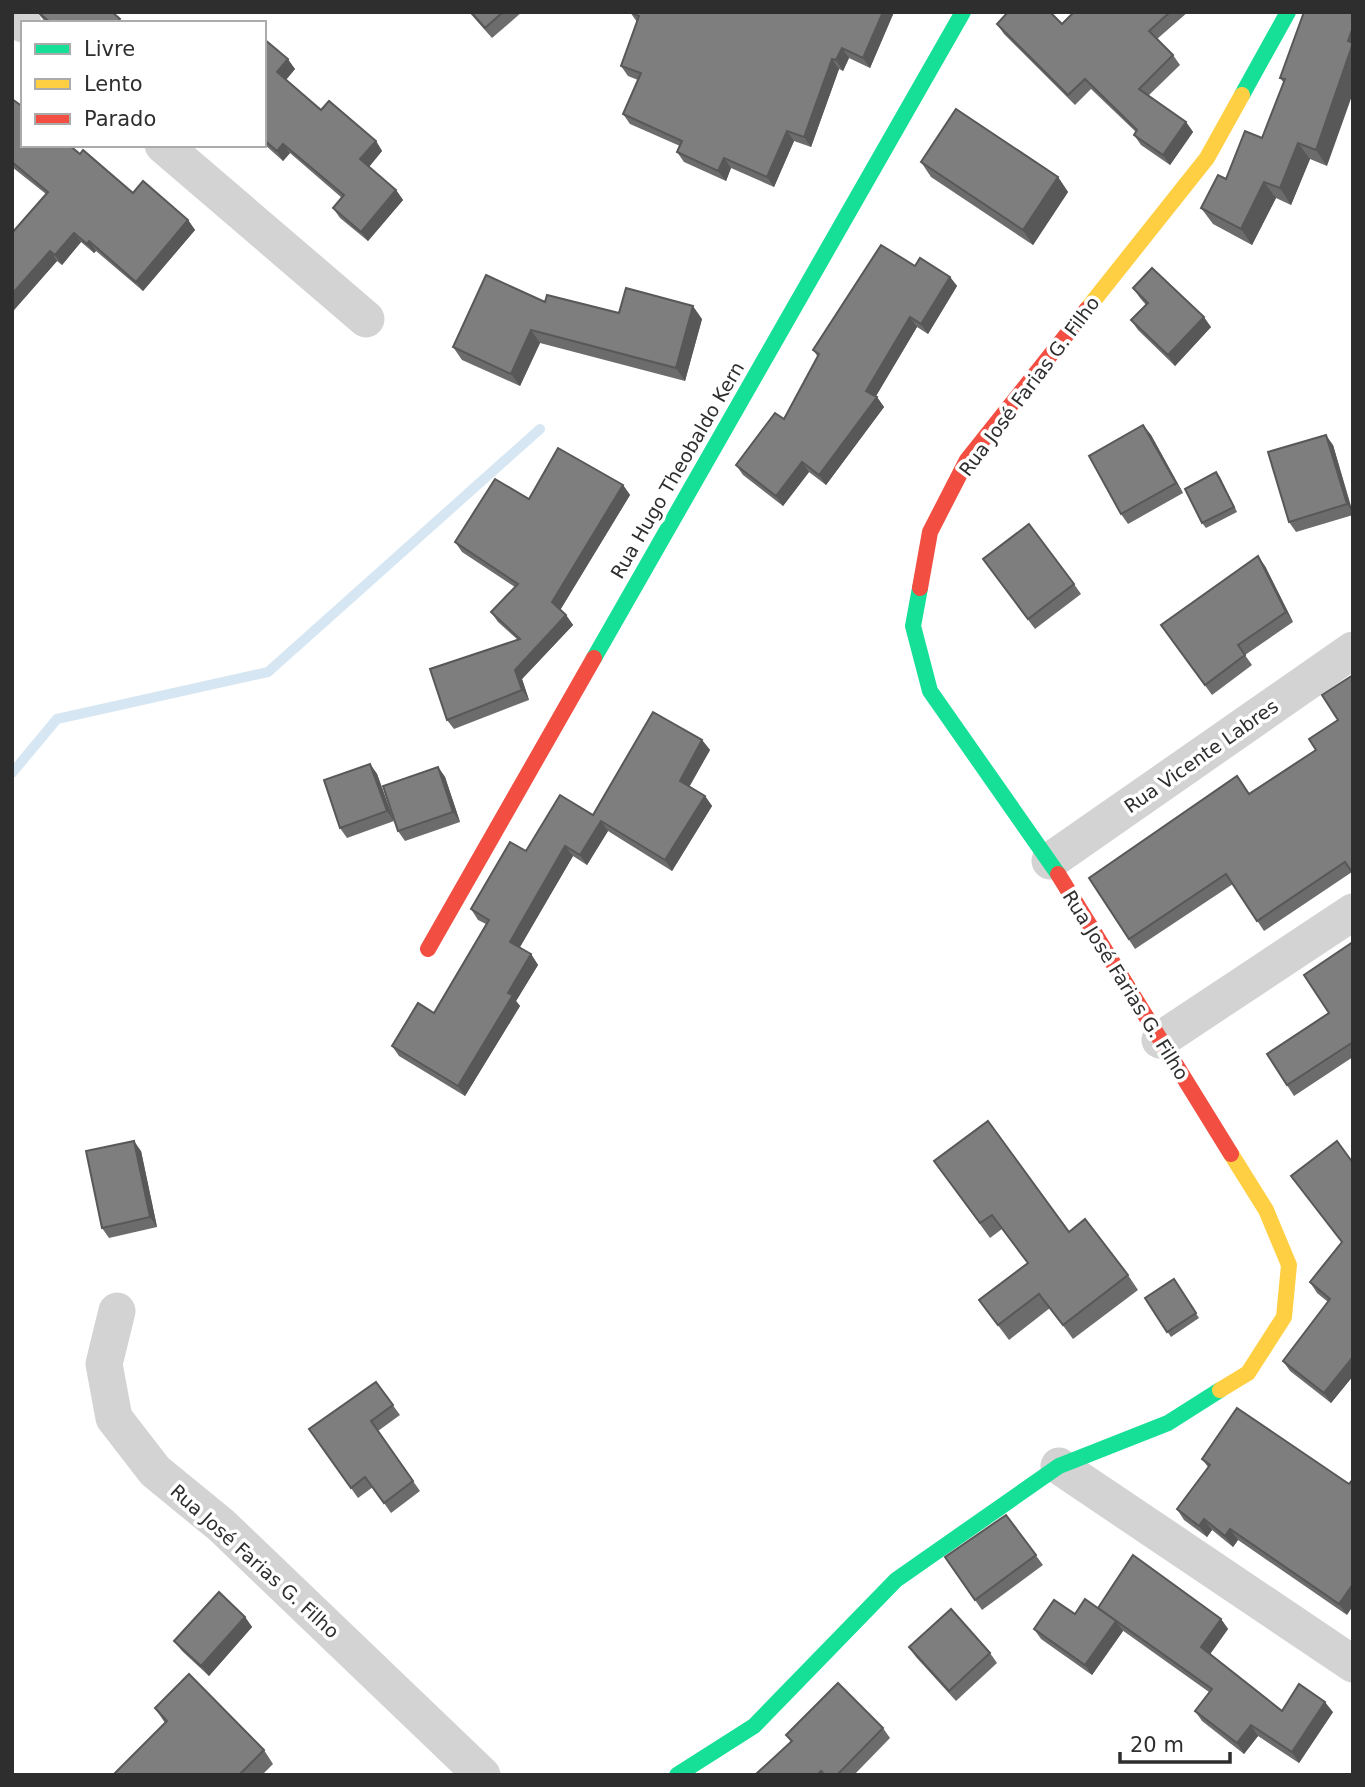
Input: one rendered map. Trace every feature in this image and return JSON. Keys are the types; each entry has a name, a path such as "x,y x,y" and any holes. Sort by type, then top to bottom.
{"street":[{"name":"Rua Hugo Theobaldo Kern","path":"428,949 963,12"},
{"name":"Rua José Farias G. Filho","path":"677,1775 754,1726 896,1580 1059,1466 1168,1423 1248,1373 1284,1317 1289,1265 1266,1210 1050,861 930,691 913,625 930,532 967,460 1207,158 1288,12"},
{"path":"165,147 366,319"},
{"name":"Rua Vicente Labres","path":"1050,861 1353,650"},
{"path":"1160,1040 1353,912"},
{"name":"Rua José Farias G. Filho","path":"117,1311 104,1364 114,1418 155,1471 221,1525 482,1775"},
{"path":"1059,1466 1352,1663"}],"building":[{"path":"38,12 112,12 120,19 118,21 49,21"},
{"path":"471,12 503,12 485,28"},
{"path":"630,12 883,12 863,58 842,48 836,60 832,59 804,137 787,131 767,177 724,158 718,171 677,152 682,141 623,114 641,73 621,66 639,16"},
{"path":"1008,12 1050,12 1062,24 1074,12 1170,12 1149,31 1173,55 1139,89 1186,122 1163,155 1134,135 1137,130 1085,79 1068,95 997,24"},
{"path":"1304,12 1353,12 1353,27 1348,41 1353,43 1316,150 1298,143 1280,188 1264,182 1241,229 1201,208 1218,175 1226,179 1245,131 1262,138 1285,79 1280,78"},
{"path":"266,41 288,59 277,72 321,110 329,101 376,141 360,159 396,190 361,232 333,208 344,195 283,144 277,151 266,142"},
{"path":"12,99 21,106 21,147 71,147 80,154 83,150 133,193 143,181 188,220 136,282 89,241 87,244 74,233 55,255 50,251 12,294 12,233 48,192 12,162"},
{"path":"956,109 1058,177 1023,230 921,162"},
{"path":"881,245 915,266 920,258 950,277 921,324 910,317 866,391 877,397 819,475 802,462 776,496 736,465 775,413 784,419 819,354 813,350"},
{"path":"1152,268 1204,317 1168,355 1131,320 1148,303 1133,288"},
{"path":"486,275 545,302 547,295 619,313 626,288 693,306 676,368 531,330 511,374 453,347"},
{"path":"1143,425 1176,483 1121,514 1089,456"},
{"path":"1326,435 1347,504 1289,522 1268,452"},
{"path":"558,448 623,485 552,602 566,615 515,670 522,690 447,720 430,669 520,639 491,612 518,584 455,542 495,479 529,499"},
{"path":"1216,472 1234,507 1202,523 1185,489"},
{"path":"1029,524 1074,584 1028,619 983,559"},
{"path":"1258,556 1286,612 1238,645 1245,655 1205,685 1161,625"},
{"path":"1353,675 1353,872 1345,862 1257,921 1226,874 1129,939 1089,878 1237,776 1249,794 1316,750 1309,739 1338,720 1322,695"},
{"path":"653,712 702,740 680,781 705,796 665,860 601,821 580,855 565,846 510,942 531,954 508,993 513,995 458,1086 392,1046 418,1003 434,1013 489,920 471,909 510,842 526,851 560,795 593,815"},
{"path":"370,764 387,811 340,828 324,780"},
{"path":"438,767 453,812 398,831 383,786"},
{"path":"1353,942 1353,1042 1287,1085 1267,1054 1329,1013 1304,975"},
{"path":"988,1121 1069,1232 1085,1219 1128,1275 1063,1325 1039,1294 998,1325 979,1300 1028,1263 992,1215 980,1223 934,1161"},
{"path":"134,1141 150,1217 102,1228 86,1151"},
{"path":"1337,1141 1353,1163 1353,1357 1324,1393 1283,1361 1330,1299 1310,1282 1342,1242 1291,1176"},
{"path":"1174,1279 1196,1313 1167,1332 1145,1298"},
{"path":"376,1382 393,1405 371,1421 413,1481 384,1503 365,1477 351,1488 309,1429"},
{"path":"1237,1408 1349,1484 1353,1479 1353,1584 1339,1604 1230,1529 1225,1536 1204,1519 1199,1526 1177,1509 1210,1465 1202,1459"},
{"path":"1006,1515 1036,1555 975,1600 945,1557"},
{"path":"1133,1555 1221,1619 1201,1647 1282,1711 1299,1684 1325,1702 1292,1752 1251,1725 1237,1743 1195,1711 1212,1689 1098,1608"},
{"path":"219,1592 245,1617 201,1666 174,1641"},
{"path":"1085,1599 1116,1621 1085,1665 1034,1629 1054,1600 1075,1614"},
{"path":"951,1609 990,1653 949,1691 909,1647"},
{"path":"189,1674 264,1750 239,1775 113,1775 167,1721 155,1708"},
{"path":"838,1683 883,1728 837,1775 825,1775 821,1771 817,1775 755,1775 792,1741 786,1735"}],"waterway":[{"path":"12,773 57,719 268,672 540,429"}],"traffic: fast":[{"path":"594,658 963,12"},
{"path":"1242,95 1288,12"},
{"path":"920,588 913,626 930,691 1058,874"},
{"path":"677,1775 754,1726 896,1580 1059,1466 1168,1423 1220,1390"}],"traffic: slow":[{"path":"1087,309 1207,158 1242,95"},
{"path":"1220,1390 1248,1373 1284,1317 1289,1265 1266,1210 1231,1154"}],"traffic: jam":[{"path":"920,588 930,532 967,460 1087,309"},
{"path":"428,949 594,658"},
{"path":"1058,874 1231,1154"}]}
